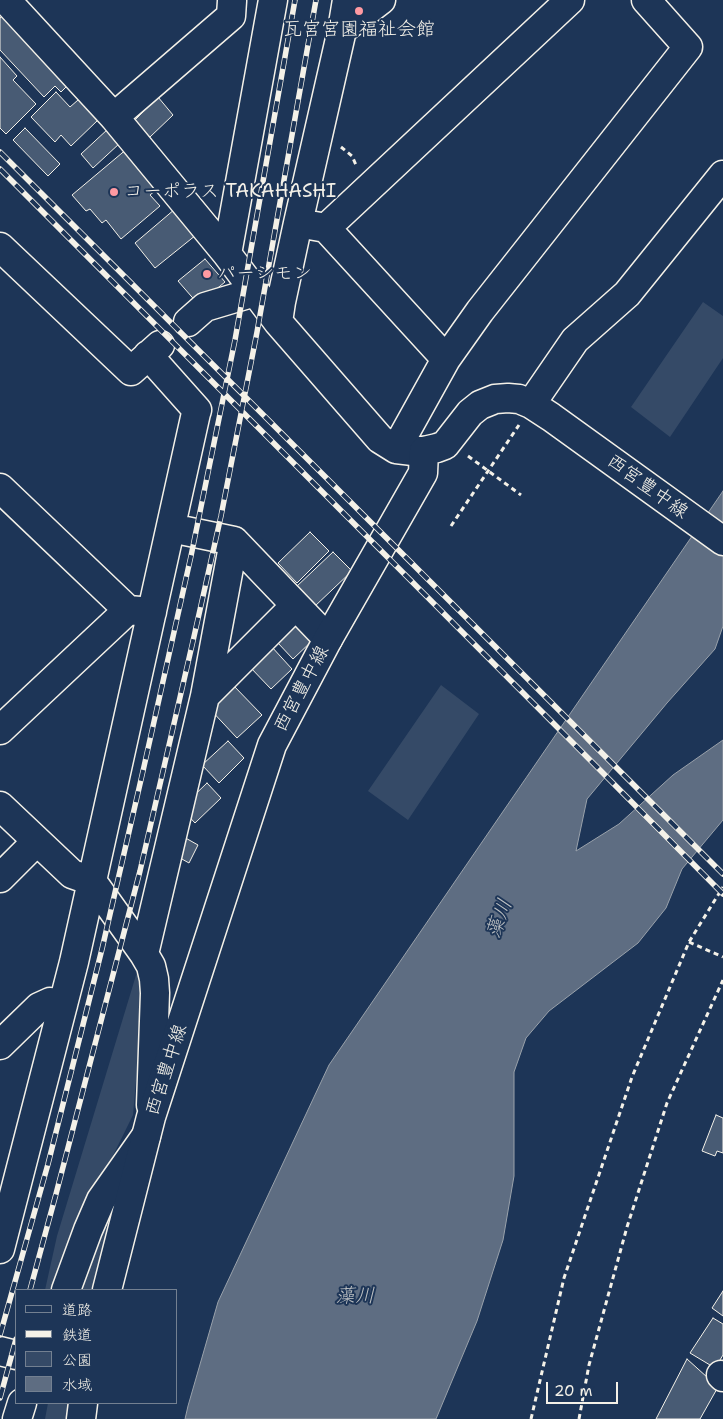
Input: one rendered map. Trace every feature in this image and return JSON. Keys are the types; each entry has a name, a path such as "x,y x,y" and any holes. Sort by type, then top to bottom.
{"street":[{"path":"0,7 6,0 114,117 227,254 278,322 380,439 396,448 424,451"},
{"path":"114,117 231,16 229,0"},
{"path":"227,254 274,0"},
{"path":"278,322 298,223 342,30 346,0"},
{"path":"342,30 381,0"},
{"path":"326,228 570,0"},
{"path":"396,448 446,358 480,311 688,47 646,0"},
{"path":"535,414 575,340 627,294 723,175"},
{"path":"298,223 326,228 446,358"},
{"path":"0,247 131,371 154,350 197,410 171,528 140,611 92,881 74,962 0,1249"},
{"path":"188,322 206,307 255,292"},
{"name":"西宮豊中線","path":"107,1289 149,1126 272,745 328,639 423,473 424,451 445,445 470,413 480,405 495,400 518,399 535,414 723,541"},
{"path":"0,488 140,611"},
{"path":"171,528 234,541 328,639"},
{"path":"144,954 205,696 234,541"},
{"path":"205,696 296,606"},
{"path":"4,717 140,611"},
{"path":"0,806 72,874 92,881 144,954 151,966 154,979 149,1126 102,1200 88,1230 66,1289"},
{"path":"0,878 37,841"},
{"path":"0,1045 39,1008 50,1002 63,1005"},
{"path":"0,1181 24,1157"},
{"path":"0,1351 15,1356"},
{"path":"17,1419 22,1404"},
{"path":"81,1419 83,1404"}],"path":[{"path":"339,145 352,156 367,190"},
{"path":"451,526 488,471 535,414"},
{"path":"461,451 520,495"},
{"path":"531,1419 567,1269 632,1077 689,942 723,887"},
{"path":"689,942 723,957"},
{"path":"579,1419 589,1364 632,1209 667,1103 723,980"}],"green space":[{"path":"703,302 723,316 723,358 670,437 631,407"},
{"path":"441,685 479,714 408,820 368,791"},
{"path":"140,962 145,978 133,1115 92,1198 54,1289 45,1289 57,1236"},
{"path":"109,1227 94,1289 80,1289 101,1229"},
{"path":"48,1404 73,1404 70,1419 45,1419"}],"water":[{"name":"藻川","path":"723,491 723,626 715,649 587,799 576,851 619,824 673,775 723,740 723,820 682,869 666,908 638,943 549,1011 526,1038 514,1072 514,1176 503,1240 477,1321 436,1419 185,1419 218,1302 329,1065"}],"building":[{"path":"6,13 71,82 61,92 55,86 44,97 0,50 0,18"},
{"path":"0,57 17,76 13,80 36,104 6,134 0,128"},
{"path":"56,92 70,107 78,100 98,120 71,146 61,135 55,142 31,117"},
{"path":"158,97 173,115 150,137 134,121"},
{"path":"25,128 60,164 48,176 13,140"},
{"path":"108,129 120,143 93,168 81,154"},
{"name":"コーポラス TAKAHASHI","path":"128,148 139,161 135,165 156,190 150,195 160,206 121,239 106,220 102,223 90,209 86,211 72,195"},
{"path":"175,209 196,235 155,268 135,243"},
{"path":"205,259 225,282 198,304 178,281"},
{"path":"310,532 329,551 297,583 278,563"},
{"path":"333,552 352,571 314,607 296,587"},
{"path":"297,623 313,640 293,659 277,642"},
{"path":"271,646 292,669 271,689 249,666"},
{"path":"232,684 262,715 237,738 208,707"},
{"path":"228,741 244,758 219,783 202,765"},
{"path":"207,783 221,798 195,823 181,808"},
{"path":"182,836 198,845 189,863 173,854"},
{"path":"716,1115 723,1118 723,1153 717,1151 715,1156 702,1151"},
{"path":"723,1291 723,1316 712,1308"},
{"path":"713,1318 723,1324 723,1355 715,1368 690,1353"},
{"path":"687,1359 718,1387 700,1419 656,1419"}],"railway":[{"path":"0,1335 48,1164 102,949 191,556 235,340 295,0"},
{"path":"30,1289 140,871 221,516 257,332 316,0"},
{"path":"0,152 723,874"},
{"path":"0,169 723,894"},
{"path":"0,1398 15,1343"}],"place":[{"name":"瓦宮宮園福祉会館","path":"359,11"},
{"name":"コーポラス TAKAHASHI","path":"114,192"},
{"name":"パーシモン","path":"207,274"}]}
